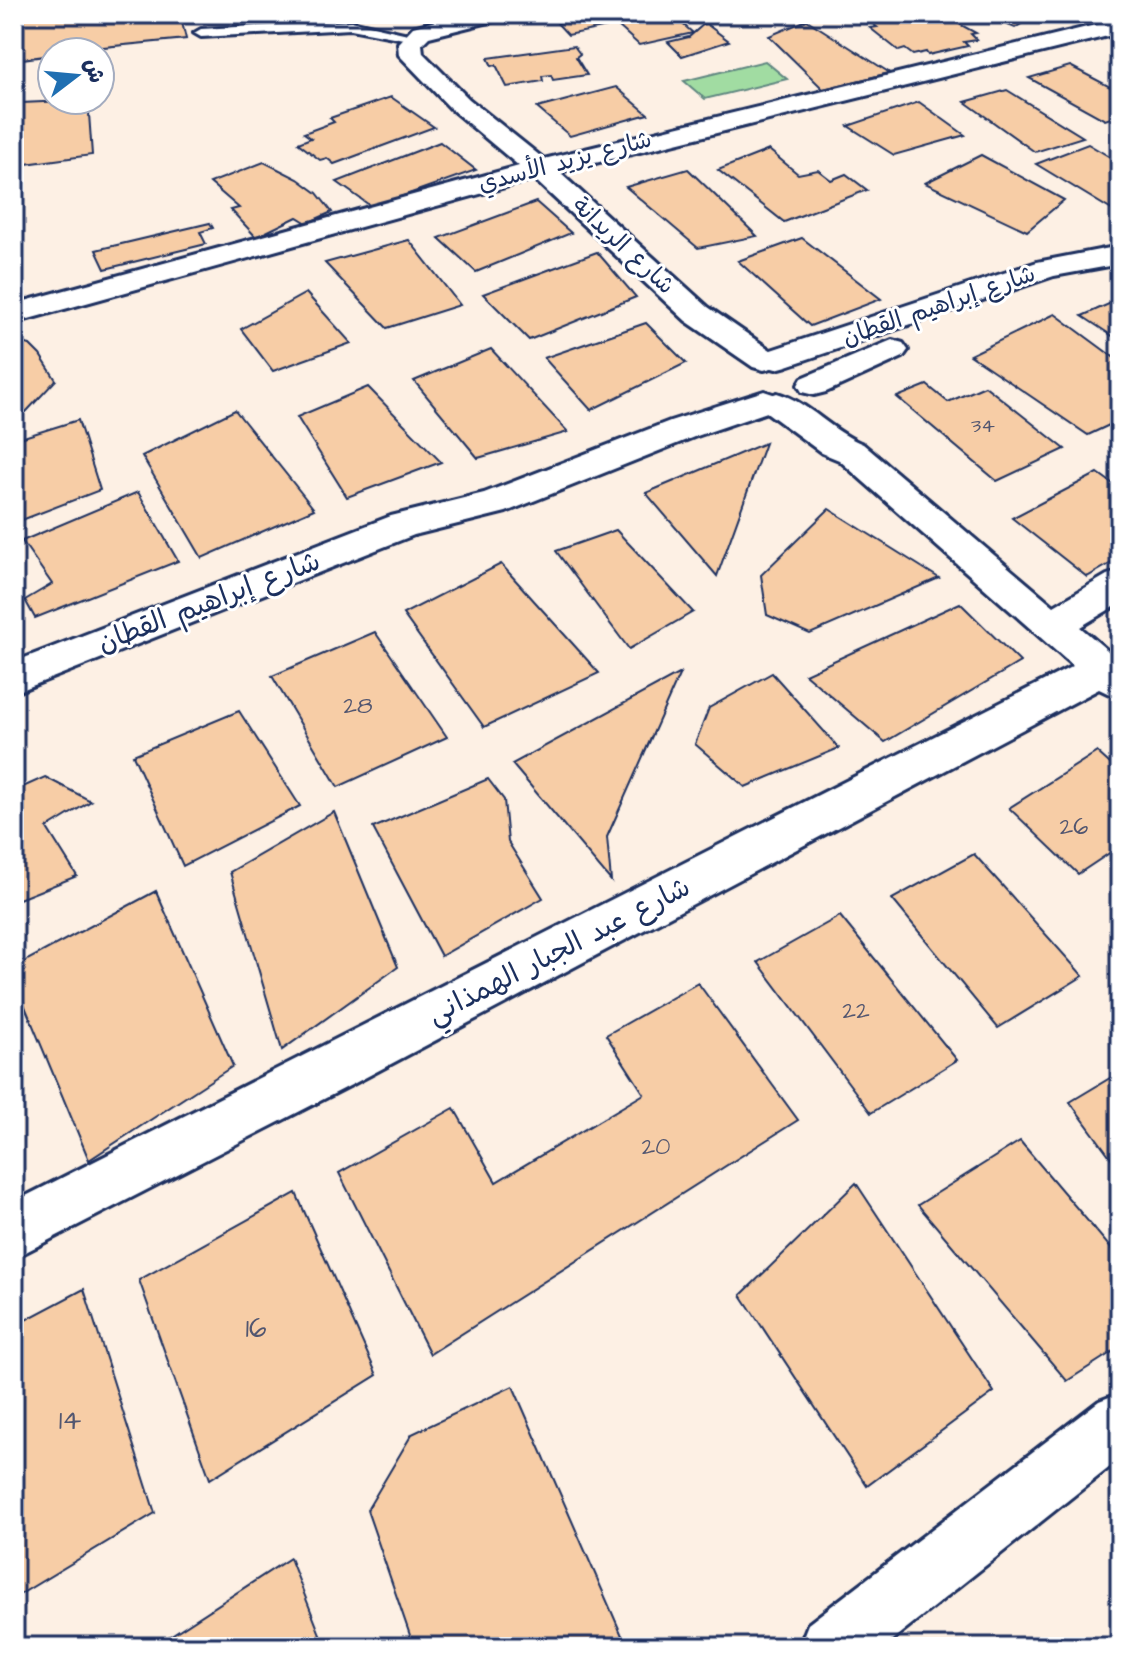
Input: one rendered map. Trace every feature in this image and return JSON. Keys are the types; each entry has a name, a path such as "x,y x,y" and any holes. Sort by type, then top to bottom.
{"street":[{"path":"414,37 432,28 493,14"},
{"name":"شارع يزيد الأسدي","path":"14,314 538,168 1120,26"},
{"name":"شارع الريدانة","path":"414,37 409,50 414,60 460,104 538,168 697,314 703,328 761,379"},
{"name":"شارع إبراهيم القطان","path":"14,678 404,525 493,503 682,429 761,379 1048,268 1076,261 1111,258"},
{"name":"شارع إبراهيم القطان","path":"761,379 798,402 813,388 889,351 1070,283 1111,258"},
{"path":"851,452 848,436 813,388 807,370 799,365 761,379 824,439 851,452 1111,676"},
{"path":"1054,624 1120,585"},
{"name":"شارع عبد الجبار الهمذاني","path":"14,1231 1111,676"},
{"path":"831,1647 1120,1422"}],"lane":[{"path":"201,33 351,25 414,37"}],"green space":[{"path":"765,61 787,79 705,99 684,81"}],"building":[{"path":"14,14 63,14 63,18 81,14 180,14 186,39 116,46 116,36 36,36 36,57 14,60"},
{"path":"597,14 671,14 693,33 639,45 617,25 568,35 557,23"},
{"path":"877,14 935,14 946,22 954,21 976,33 971,34 977,40 964,42 968,46 928,55 926,52 913,55 905,49 899,51 870,28 877,27 863,17"},
{"path":"981,14 1048,16 1040,23 1029,19 1015,28"},
{"path":"807,20 890,73 823,89 769,36"},
{"path":"705,23 729,41 682,56 668,42 689,37"},
{"path":"574,46 580,54 576,57 587,75 553,80 551,75 542,76 543,81 507,87 496,65 492,66 488,58"},
{"path":"1070,66 1120,92 1120,115 1105,120 1029,78"},
{"path":"616,87 648,114 570,136 537,108"},
{"path":"1007,90 1083,137 1035,152 965,102"},
{"path":"391,97 434,127 334,164 327,158 320,160 298,143 311,138 304,133 334,122 330,118"},
{"path":"36,102 36,116 89,116 92,155 18,165 21,103"},
{"path":"919,102 965,135 894,155 848,126"},
{"path":"440,142 476,170 372,207 337,182"},
{"path":"1088,144 1120,163 1120,215 1036,164"},
{"path":"769,150 798,174 818,170 831,180 846,174 867,190 784,222 718,170"},
{"path":"981,155 1064,200 1027,231 925,183"},
{"path":"264,162 298,179 317,193 332,212 307,223 297,217 256,237 231,210 239,208 210,183"},
{"path":"688,169 757,236 698,248 626,187"},
{"path":"536,202 571,233 476,272 439,238"},
{"path":"210,223 213,228 200,232 206,244 105,269 96,250"},
{"path":"802,238 881,299 810,326 738,261"},
{"path":"409,240 460,305 387,328 325,263"},
{"path":"597,252 636,297 529,340 483,294"},
{"path":"306,293 351,343 273,371 241,329"},
{"path":"1120,299 1120,341 1082,316"},
{"path":"1055,314 1120,362 1120,420 1088,435 970,355"},
{"path":"646,323 686,363 591,410 544,358"},
{"path":"14,343 30,345 56,380 26,412 14,415"},
{"path":"491,349 568,432 478,458 414,381"},
{"path":"927,385 948,402 985,386 1065,449 997,481 897,397"},
{"path":"368,387 441,462 347,497 297,417"},
{"path":"235,410 314,509 202,558 142,456"},
{"path":"78,420 100,490 14,523 14,440"},
{"path":"765,443 717,576 646,493"},
{"path":"1098,473 1120,489 1120,558 1087,577 1012,518"},
{"path":"138,492 178,561 35,618 25,600 52,584 22,541"},
{"path":"829,509 939,578 810,634 767,615 761,575"},
{"path":"616,530 693,612 629,649 556,551"},
{"path":"501,564 599,673 484,727 403,614"},
{"path":"960,603 1020,662 885,742 805,674"},
{"path":"375,632 447,737 338,787 272,676"},
{"path":"680,673 607,837 611,881 512,764"},
{"path":"772,673 839,748 745,787 695,744 709,708"},
{"path":"239,711 300,806 183,866 133,755"},
{"path":"1097,752 1120,773 1120,846 1078,874 1009,808"},
{"path":"45,777 91,801 47,828 77,876 14,901 14,791"},
{"path":"488,779 504,800 508,842 543,898 441,956 373,828"},
{"path":"334,812 398,967 282,1050 230,872"},
{"path":"974,854 1083,976 998,1028 892,899"},
{"path":"156,891 233,1066 89,1160 14,980 14,967"},
{"path":"840,916 957,1060 871,1113 758,962"},
{"path":"698,983 798,1120 430,1354 339,1173 454,1108 496,1182 644,1094 606,1035"},
{"path":"1120,1072 1120,1170 1070,1102"},
{"path":"1020,1141 1120,1259 1120,1347 1067,1381 918,1205"},
{"path":"856,1183 994,1392 867,1486 741,1295"},
{"path":"296,1193 377,1375 210,1479 139,1280"},
{"path":"84,1289 155,1513 14,1598 14,1326"},
{"path":"513,1386 627,1647 414,1647 367,1510 412,1434"},
{"path":"290,1558 325,1647 153,1647"}]}
